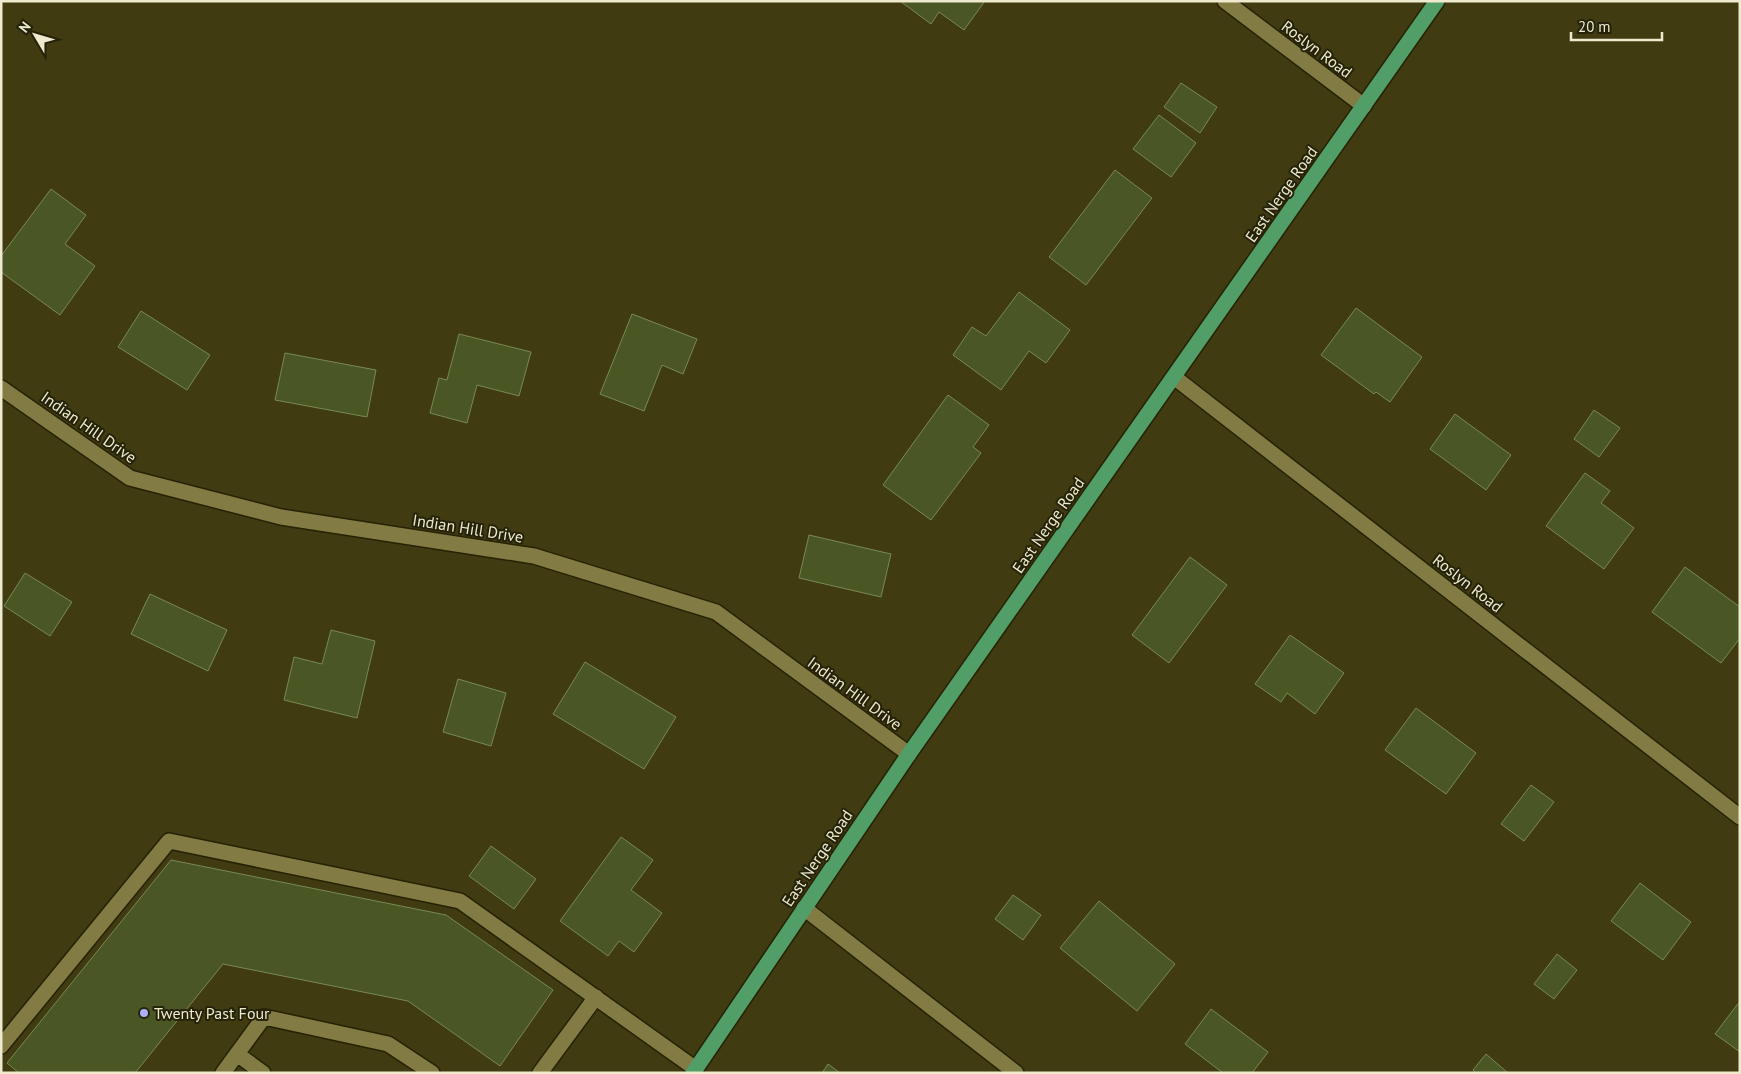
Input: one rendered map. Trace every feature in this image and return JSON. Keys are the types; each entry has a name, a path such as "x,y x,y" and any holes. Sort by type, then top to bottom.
{"main road":[{"name":"East Nerge Road","path":"694,1071 909,754 1438,1"}],"street":[{"name":"Roslyn Road","path":"1225,1 1364,106"},
{"name":"Roslyn Road","path":"1174,376 1740,817"},
{"name":"Indian Hill Drive","path":"1,388 130,478 281,517 534,556 716,612 909,754"},
{"path":"1,1046 169,841 460,900 596,997 694,1071"},
{"path":"804,908 1016,1073"},
{"path":"540,1073 596,997"},
{"path":"224,1073 264,1017 388,1044 432,1073"},
{"path":"237,1054 263,1073"}],"building":[{"path":"900,1 985,1 964,30 939,12 931,24"},
{"path":"1181,83 1217,107 1200,133 1164,107"},
{"path":"1159,115 1196,143 1171,177 1133,149"},
{"path":"1115,170 1152,198 1086,285 1049,257"},
{"path":"51,189 86,215 65,244 95,266 60,315 1,272 1,256"},
{"path":"1019,292 1070,330 1046,363 1029,351 1001,390 953,355 972,327 986,336"},
{"path":"1356,308 1422,357 1390,402 1376,392 1374,394 1321,355"},
{"path":"141,311 210,355 187,390 118,347"},
{"path":"632,314 697,339 683,374 662,365 644,411 600,394"},
{"path":"459,334 531,352 519,396 477,385 467,423 430,413 439,378 447,380"},
{"path":"285,353 376,370 367,417 275,400"},
{"path":"948,395 989,425 973,447 981,453 931,520 883,485"},
{"path":"1594,410 1620,428 1599,457 1574,439"},
{"path":"1455,414 1511,455 1486,490 1430,449"},
{"path":"1585,473 1610,491 1601,503 1634,528 1604,569 1546,526"},
{"path":"809,535 891,554 881,597 799,578"},
{"path":"1190,557 1227,585 1169,663 1132,635"},
{"path":"1685,567 1740,607 1740,638 1721,663 1652,612"},
{"path":"25,573 72,602 50,636 4,606"},
{"path":"150,594 227,630 208,671 131,634"},
{"path":"331,630 375,641 357,718 284,700 294,657 322,664"},
{"path":"1290,635 1344,673 1315,714 1287,693 1281,702 1255,684"},
{"path":"585,662 676,717 644,769 553,714"},
{"path":"458,679 506,693 491,746 443,732"},
{"path":"1416,708 1476,753 1446,794 1385,750"},
{"path":"1531,785 1554,802 1524,841 1501,824"},
{"path":"621,837 653,860 631,890 662,913 634,952 619,941 608,956 560,921"},
{"path":"491,846 536,879 514,909 469,876"},
{"path":"171,860 446,915 553,990 500,1066 408,1001 223,964 135,1073 19,1073 7,1063"},
{"path":"1640,883 1691,922 1663,960 1611,921"},
{"path":"1013,895 1041,915 1023,940 995,919"},
{"path":"1099,901 1175,964 1137,1011 1060,948"},
{"path":"1557,954 1577,970 1554,999 1534,984"},
{"path":"1740,1001 1740,1052 1715,1034"},
{"path":"1211,1009 1268,1052 1252,1073 1223,1073 1185,1044"},
{"path":"1486,1054 1508,1073 1476,1073 1473,1070"},
{"path":"828,1064 840,1073 822,1073"}],"place":[{"name":"Twenty Past Four","path":"144,1013"}]}
